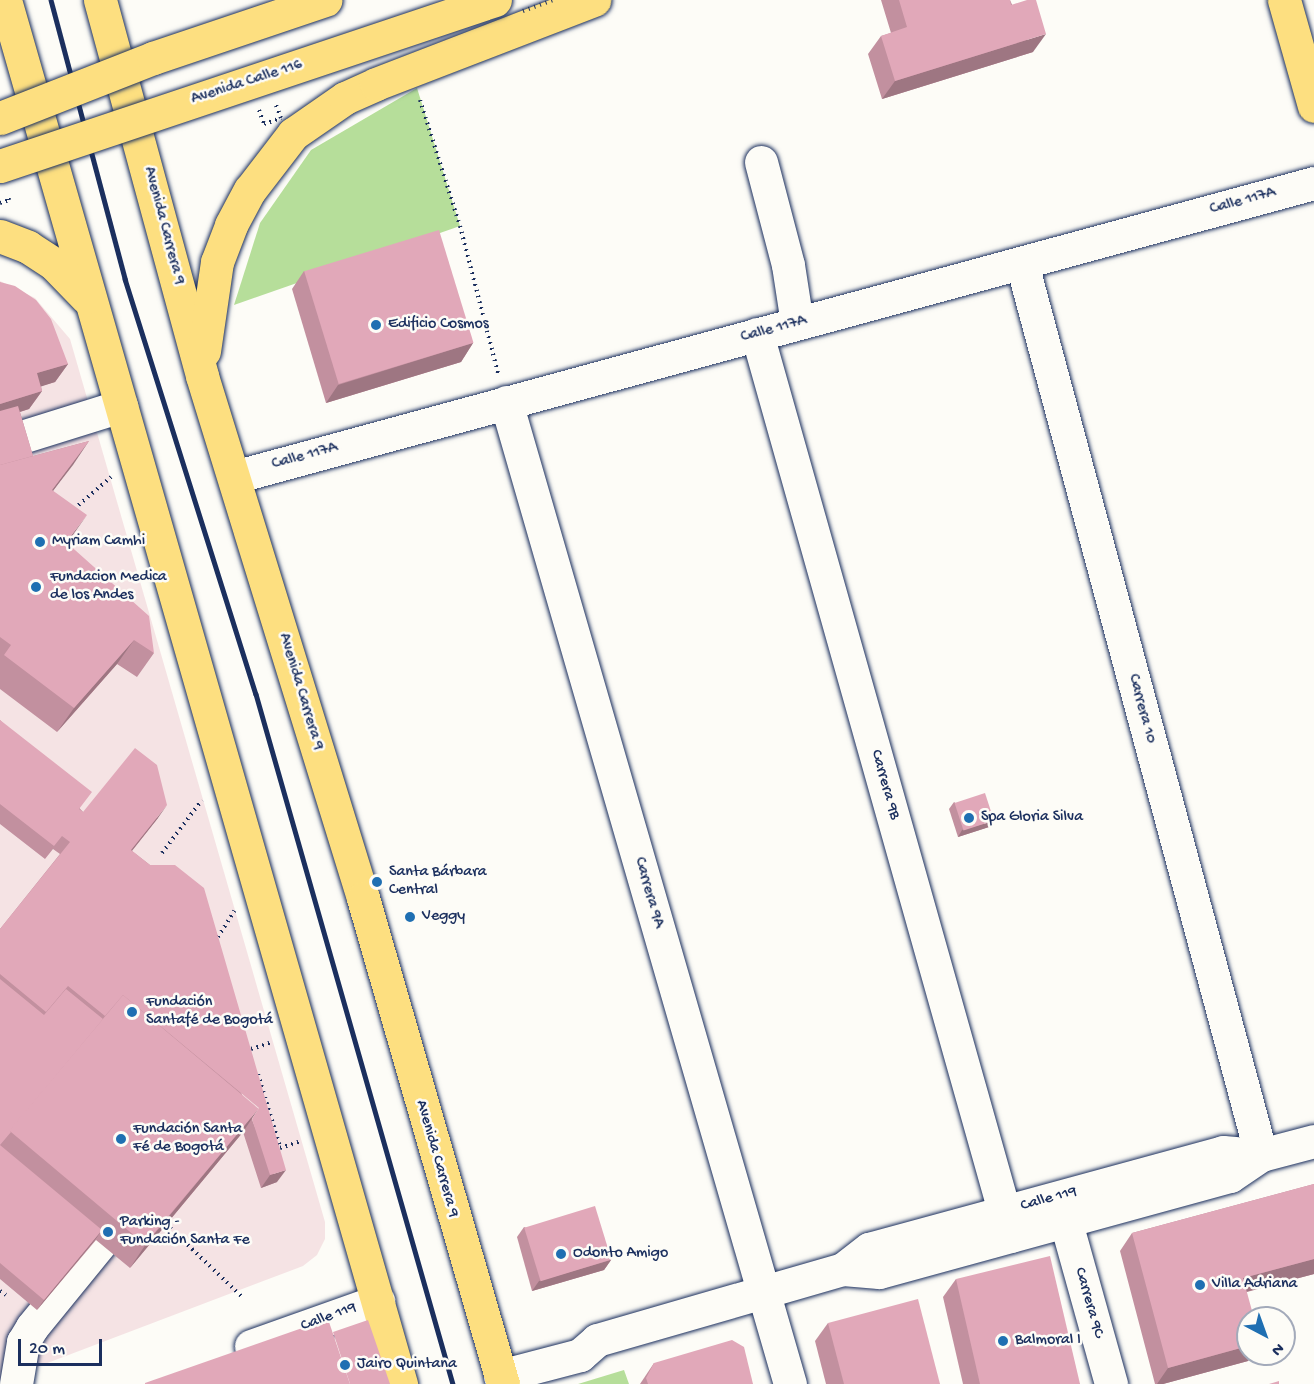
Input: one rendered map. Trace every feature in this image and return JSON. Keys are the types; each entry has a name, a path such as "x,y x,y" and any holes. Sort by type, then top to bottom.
{"main road":[{"path":"5,0 401,1384"},
{"name":"Avenida Carrera 9","path":"100,0 202,376 363,898 499,1372"},
{"path":"0,118 153,58 325,0"},
{"name":"Avenida Calle 116","path":"0,166 495,0"},
{"path":"202,376 208,304 216,262 250,190 293,134 355,93 594,0"},
{"path":"1284,0 1314,106"},
{"path":"0,236 28,247 54,264 92,304"}],"street":[{"path":"761,162 788,266 796,323"},
{"name":"Calle 117A","path":"234,477 1314,183"},
{"name":"Carrera 10","path":"1022,264 1261,1155"},
{"name":"Carrera 9B","path":"757,334 1008,1224"},
{"name":"Carrera 9A","path":"506,402 790,1384"},
{"path":"18,438 121,406"},
{"name":"Calle 119","path":"499,1372 580,1355 597,1340 843,1269 869,1249 1008,1224 1062,1209 1230,1176 1261,1155 1314,1141"},
{"name":"Carrera 9C","path":"1062,1209 1111,1384"},
{"path":"16,1384 23,1342 32,1327 107,1235"},
{"name":"Calle 119","path":"223,1356 378,1301"}],"path":[{"path":"417,88 460,226 506,402"},
{"path":"259,109 264,124 281,118 272,94"},
{"path":"0,195 3,205 0,206"},
{"path":"69,513 118,470"},
{"path":"162,853 208,792"},
{"path":"220,944 217,933 242,901"},
{"path":"248,1039 254,1060"},
{"path":"251,1049 281,1039"},
{"path":"257,1071 280,1148"},
{"path":"274,1150 309,1138"},
{"path":"166,1224 242,1298"},
{"path":"0,1291 6,1295"}],"shaded area":[{"name":"Fundación Santafé de Bogotá","path":"0,281 35,298 70,339 325,1222 325,1239 317,1255 303,1266 0,1381"}],"green space":[{"path":"417,88 460,226 234,305 260,223 311,150"},
{"path":"624,1370 629,1384 578,1384"}],"building":[{"path":"899,0 1010,0 1011,5 1036,0 1046,34 895,81 881,36 907,27"},
{"name":"Edificio Cosmos","path":"439,230 473,343 339,384 304,271"},
{"path":"0,282 15,286 36,300 51,319 68,364 37,373 42,391 0,404"},
{"path":"18,406 33,456 0,465 0,411"},
{"name":"Fundacion Medica de los Andes","path":"89,441 52,490 87,515 66,542 149,616 154,653 134,640 74,708 4,655 11,645 0,637 0,465"},
{"path":"0,720 92,792 79,809 83,812 135,748 157,765 167,805 131,850 150,865 175,865 204,888 286,1170 270,1175 252,1119 259,1108 123,995 105,1016 68,986 46,1012 0,974 0,929 70,842 62,836 54,846 0,804"},
{"name":"Spa Gloria Silva","path":"985,793 994,821 964,830 955,803"},
{"name":"Fundación Santafé de Bogotá","path":"0,979 44,1015 66,989 103,1019 0,1145"},
{"name":"Fundación Santa Fé de Bogotá","path":"123,995 259,1109 145,1244 9,1131"},
{"path":"0,1145 102,1230 44,1300 0,1263"},
{"name":"Villa Adriana","path":"1314,1184 1314,1259 1243,1278 1251,1306 1236,1306 1236,1349 1168,1368 1132,1233"},
{"name":"Odonto Amigo","path":"595,1206 611,1260 541,1281 524,1228"},
{"name":"Balmoral I","path":"1050,1256 1080,1384 980,1384 956,1279"},
{"path":"918,1299 940,1384 844,1384 828,1323"},
{"path":"328,1319 350,1384 145,1384 145,1383"},
{"path":"368,1320 390,1384 350,1384 333,1332"},
{"path":"732,1340 744,1347 753,1384 648,1384 646,1378 654,1363"}],"railway":[{"path":"51,0 125,279 256,694 453,1384"}],"place":[{"name":"Edificio Cosmos","path":"376,325"},
{"name":"Myriam Camhi","path":"40,542"},
{"name":"Fundacion Medica de los Andes","path":"36,587"},
{"name":"Spa Gloria Silva","path":"969,818"},
{"name":"Santa Bárbara Central","path":"377,882"},
{"name":"Veggy","path":"410,917"},
{"name":"Fundación Santafé de Bogotá","path":"132,1012"},
{"name":"Fundación Santa Fé de Bogotá","path":"121,1139"},
{"name":"Parking - Fundación Santa Fe","path":"108,1232"},
{"name":"Odonto Amigo","path":"561,1254"},
{"name":"Villa Adriana","path":"1200,1285"},
{"name":"Balmoral I","path":"1003,1341"},
{"name":"Jairo Quintana","path":"345,1365"}]}
